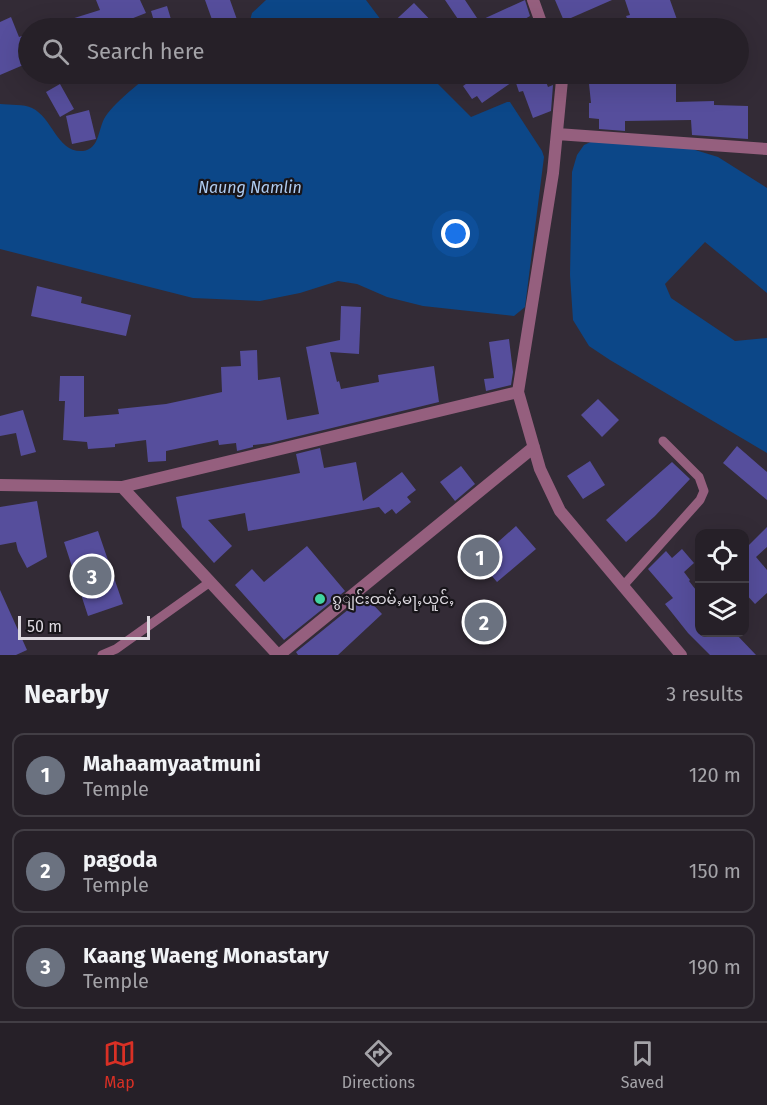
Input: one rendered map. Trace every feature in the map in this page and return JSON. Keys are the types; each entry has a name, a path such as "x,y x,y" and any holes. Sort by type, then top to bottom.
{"street":[{"path":"533,0 539,18"},
{"path":"562,84 553,173 518,392 540,470 560,511 681,655"},
{"path":"557,134 767,149"},
{"path":"0,485 122,487 518,392"},
{"path":"122,487 278,655 534,447"}],"lane":[{"path":"623,586 700,500 704,491 699,477 663,441"},
{"path":"102,655 116,649 210,582"}],"water":[{"path":"266,0 366,0 380,18 251,18 252,13"},
{"name":"Naung Namlin","path":"138,84 438,84 471,117 510,102 544,157 525,307 514,316 423,306 387,297 357,284 338,281 300,293 260,301 193,298 0,249 0,104 32,108 45,119 67,147 83,151 88,150 95,143 104,119"},
{"path":"595,140 692,149 718,157 767,188 767,293 705,242 665,284 671,298 735,341 767,338 767,453 589,346 573,320 570,275 572,172 577,155 584,145"}],"building":[{"path":"96,0 140,0 146,13 133,18 74,18 100,10"},
{"path":"205,0 230,0 236,18 211,18"},
{"path":"445,0 465,0 477,18 457,18"},
{"path":"525,0 530,16 527,18 486,18"},
{"path":"555,0 612,0 571,18 563,18"},
{"path":"625,0 670,0 676,18 627,18 626,16 630,15"},
{"path":"414,3 428,18 398,18"},
{"path":"167,6 171,18 153,18 151,11"},
{"path":"11,17 18,34 18,67 0,75 0,22"},
{"path":"60,84 74,109 60,117 46,92"},
{"path":"466,84 509,84 482,103 477,96 472,99 463,86"},
{"path":"516,84 547,84 548,87 553,85 551,111 533,118 523,91 519,92"},
{"path":"589,84 676,84 676,102 714,101 714,105 748,106 748,139 692,135 691,120 625,121 625,131 599,129 599,119 589,118 589,103 591,103"},
{"path":"89,110 96,139 72,144 66,116"},
{"path":"37,286 82,297 81,303 131,315 126,336 31,316"},
{"path":"341,306 361,307 359,354 330,352 337,382 339,381 341,389 379,382 378,375 434,366 439,402 270,443 253,445 253,447 237,451 236,443 219,445 218,440 166,451 166,461 148,462 146,440 115,444 115,447 88,449 87,442 63,440 65,401 59,401 60,376 84,376 84,417 119,414 118,409 166,404 222,392 221,367 241,366 240,351 257,350 258,380 280,377 287,420 319,414 306,347 340,340"},
{"path":"509,339 513,372 511,385 486,391 484,379 494,378 489,342"},
{"path":"598,399 619,420 602,437 581,415"},
{"path":"23,410 36,452 21,456 16,433 0,436 0,416"},
{"path":"737,446 767,472 767,500 723,463"},
{"path":"320,448 324,468 356,462 363,501 402,472 416,490 407,497 411,502 396,514 392,509 385,514 379,507 248,531 245,513 208,520 232,546 214,563 182,527 176,497 300,473 296,454"},
{"path":"590,461 605,485 583,499 567,476"},
{"path":"672,462 690,479 655,516 626,542 606,520"},
{"path":"461,466 475,484 455,501 440,482"},
{"path":"37,501 47,557 27,568 16,542 0,545 0,507"},
{"path":"516,526 536,549 497,582 478,560"},
{"path":"767,527 767,547 756,557 767,570 767,593 755,604 749,597 749,545"},
{"path":"98,531 123,604 88,616 64,542"},
{"path":"307,546 345,591 284,640 235,585 252,569 264,582"},
{"path":"682,549 694,563 684,572 695,589 695,637 739,637 756,655 710,655 688,633 665,604 673,598 648,569 666,551 672,558"},
{"path":"0,590 27,650 16,655 0,655"},
{"path":"365,596 382,614 338,655 298,655 296,652"}],"place":[{"name":"Mahaamyaatmuni","path":"480,557"},
{"name":"Kaang Waeng Monastary","path":"92,576"},
{"name":"ၵွျင်းထမ်ႇမႃႇယူင်ႇ","path":"320,599"},
{"name":"pagoda","path":"484,622"}]}
